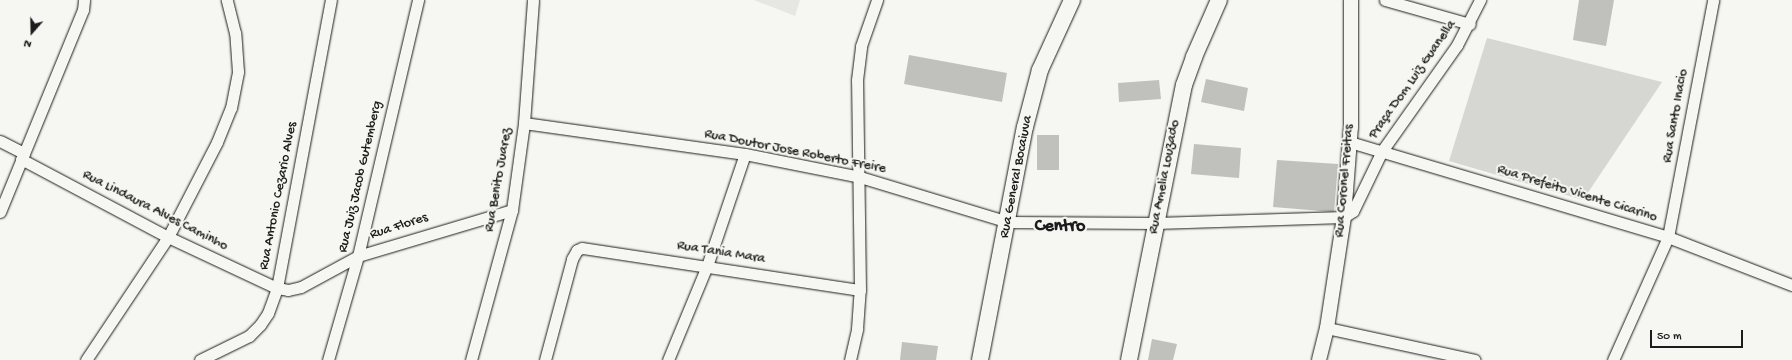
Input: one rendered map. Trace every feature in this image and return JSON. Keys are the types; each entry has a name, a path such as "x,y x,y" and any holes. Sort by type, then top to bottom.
{"main road":[{"name":"Rua General Bocaiuva","path":"980,360 1008,222 1025,127 1040,70 1072,0"},
{"name":"Rua Amelia Louzado","path":"1129,360 1184,86 1219,0"}],"street":[{"path":"0,212 83,10 84,0"},
{"path":"86,360 168,237 217,142 231,108 238,72 235,33 227,0"},
{"name":"Rua Antonio Cezario Alves","path":"200,360 249,336 260,325 277,288 332,0"},
{"name":"Rua Juiz Jacob Gutemberg","path":"328,360 358,256 418,0"},
{"name":"Rua Benito Juarez","path":"471,360 512,210 524,123 533,0"},
{"path":"850,360 857,330 860,290 860,177 857,80 861,46 877,0"},
{"name":"Rua Coronel Freitas","path":"1318,360 1326,328 1344,217 1350,142 1351,0"},
{"path":"1385,0 1470,24"},
{"name":"Praça Dom Luiz Guanella","path":"1344,217 1353,211 1382,151 1470,24 1480,0"},
{"name":"Rua Santo Inacio","path":"1613,360 1668,237 1713,0"},
{"name":"Rua Doutor Jose Roberto Freire","path":"524,123 745,154 860,177 1008,222 1156,223 1344,217"},
{"name":"Rua Lindaura Alves Caminho","path":"0,141 22,156 168,237 277,288"},
{"name":"Rua Prefeito Vicente Cicarino","path":"1350,142 1668,237 1792,285"},
{"path":"668,360 707,266 745,154"},
{"name":"Rua Flores","path":"277,288 288,290 301,287 358,256 512,210"},
{"name":"Rua Tania Mara","path":"545,360 572,259 577,250 589,248 860,290"},
{"path":"1326,328 1475,360"}],"shaded area":[{"path":"754,0 800,0 795,16"},
{"path":"1487,38 1662,82 1583,200 1449,161"}],"building":[{"path":"1579,0 1614,0 1606,46 1573,40"},
{"path":"909,55 1007,73 1002,102 904,84"},
{"path":"1206,79 1248,88 1244,111 1201,102"},
{"path":"1159,80 1161,99 1119,102 1118,83"},
{"path":"1037,135 1059,135 1059,170 1037,170"},
{"path":"1194,144 1241,148 1239,178 1191,174"},
{"path":"1277,160 1338,164 1334,212 1273,207"},
{"path":"1152,339 1177,344 1173,360 1148,360"},
{"path":"902,342 938,346 936,360 900,360"}],"district":[{"name":"Centro","path":"1060,227"}]}
